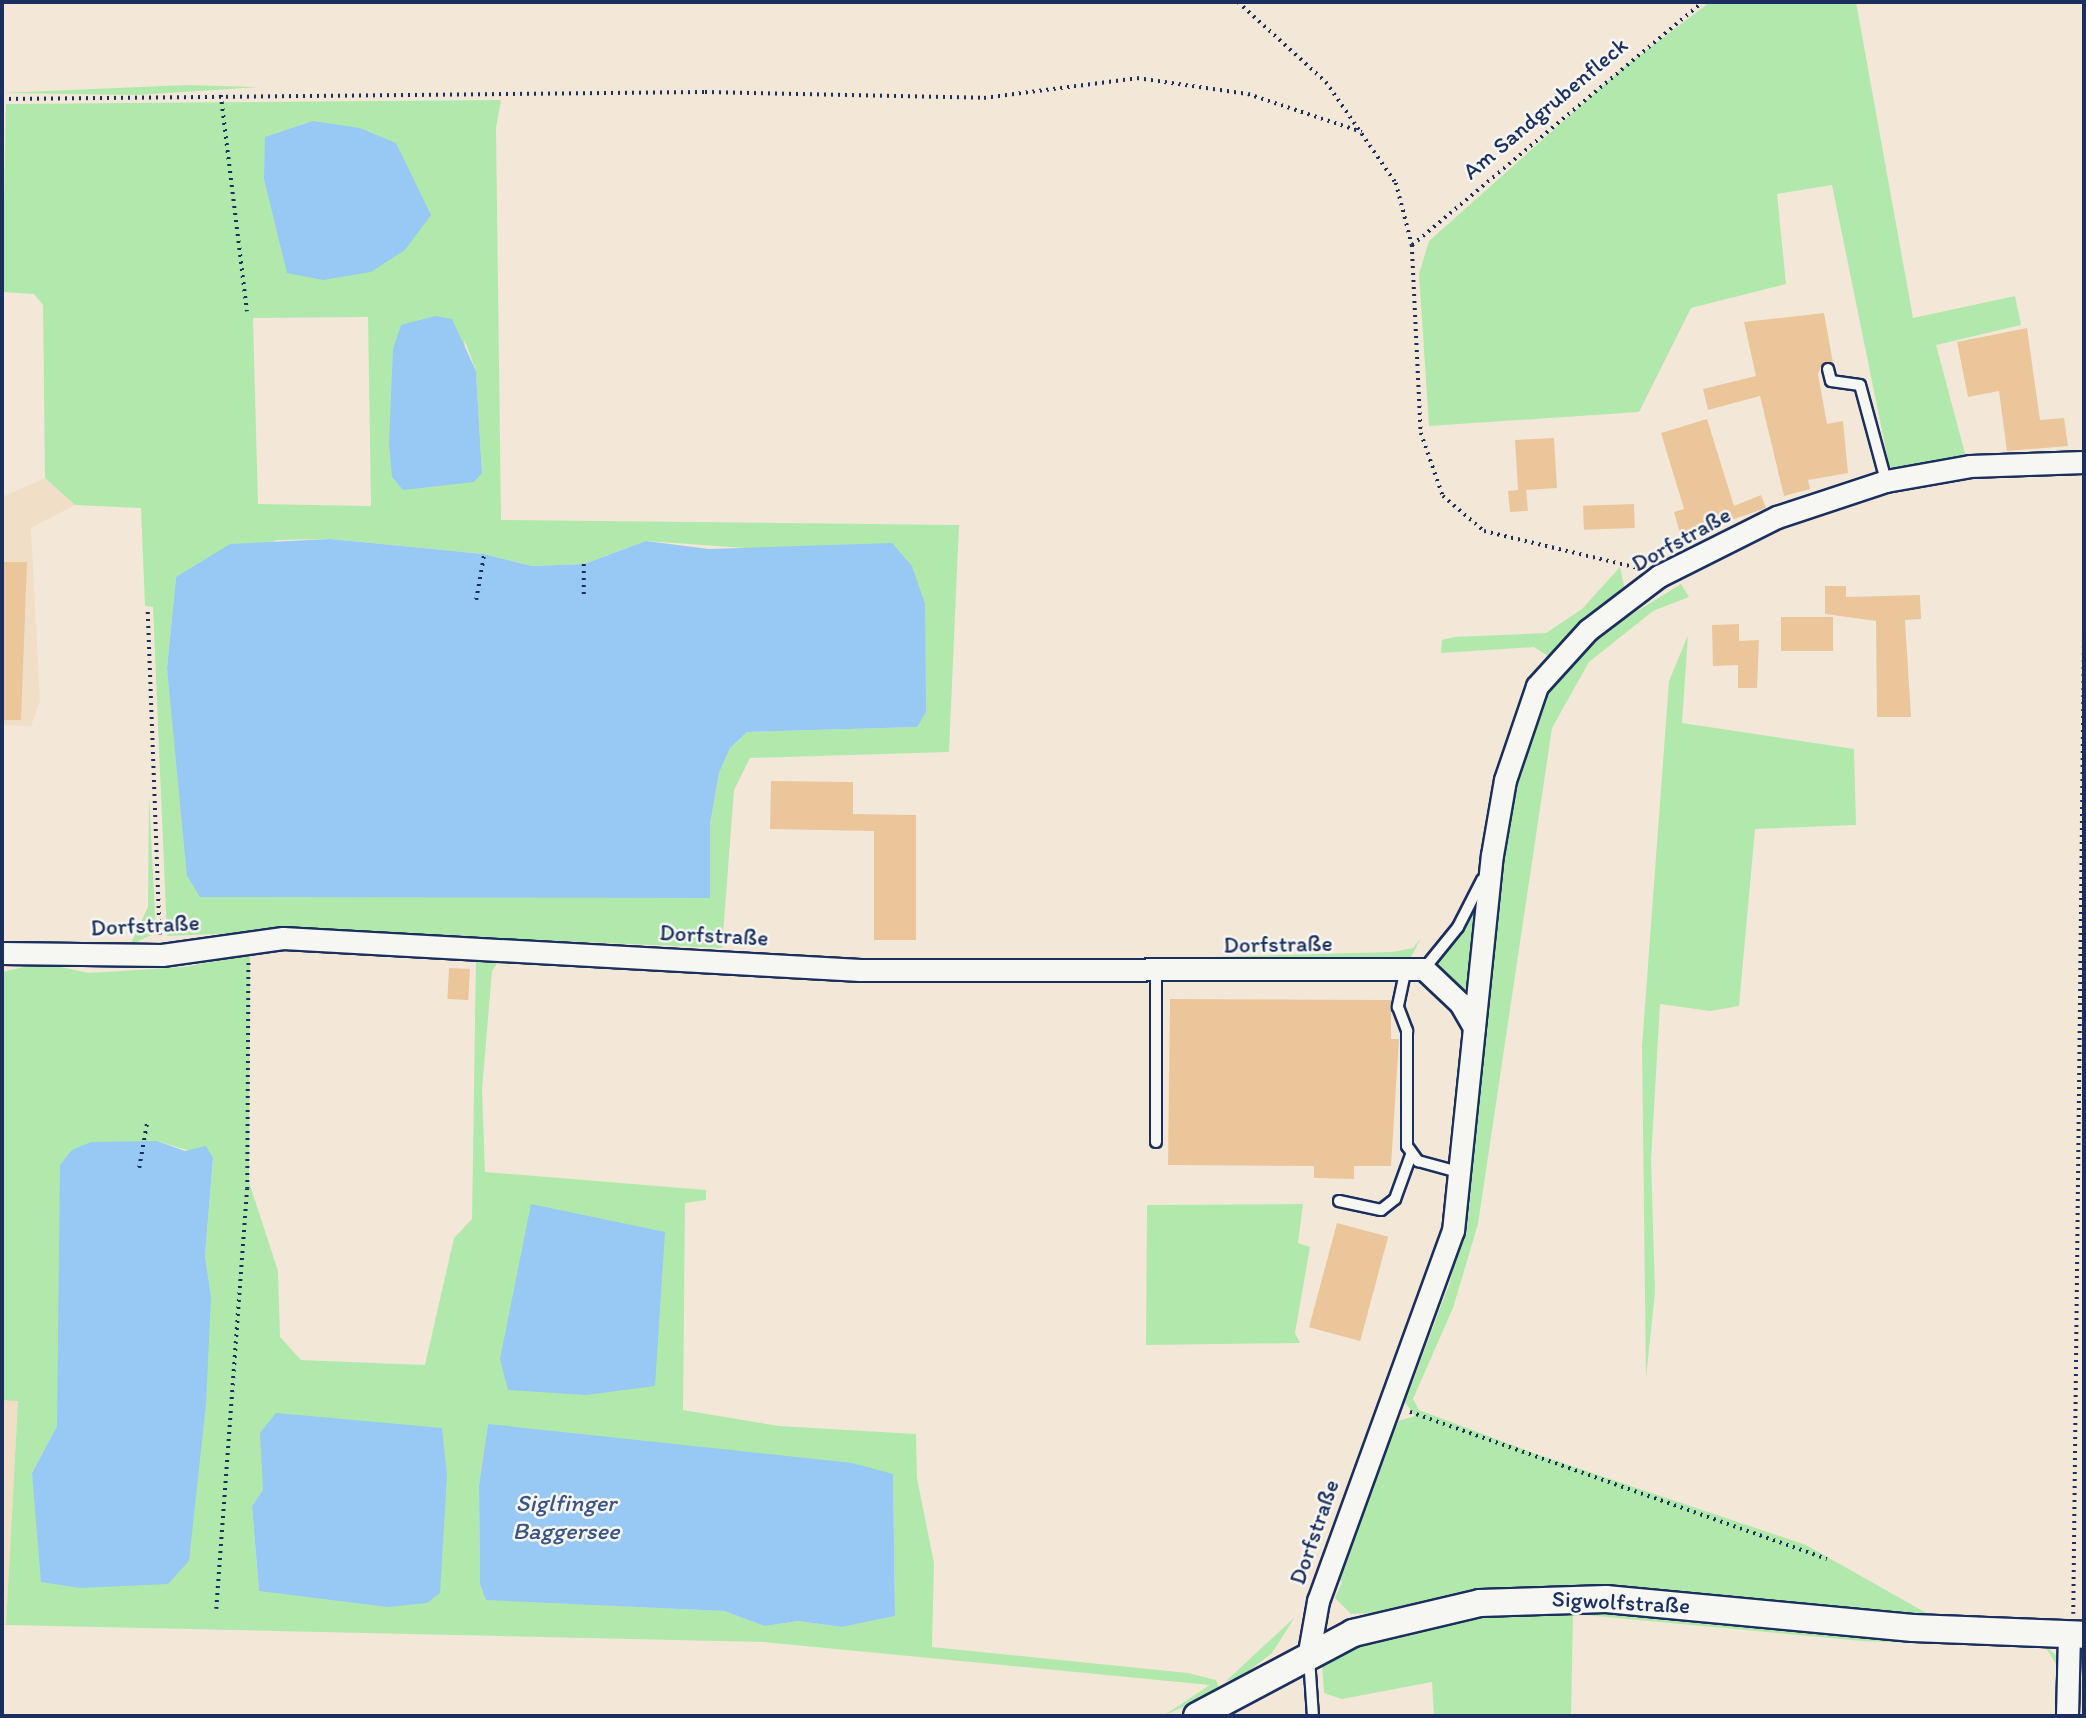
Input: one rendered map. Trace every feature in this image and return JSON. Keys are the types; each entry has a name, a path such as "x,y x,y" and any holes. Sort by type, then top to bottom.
{"street":[{"name":"Dorfstraße","path":"1309,1651 1318,1601 1453,1231 1462,1172 1492,855 1505,780 1537,686 1588,630 1659,576 1777,517 1886,481 1970,466 2084,463"},
{"name":"Dorfstraße","path":"2,953 162,955 283,938 422,943 860,970 1156,972 1415,968"},
{"path":"1415,968 1460,1003 1474,1027"},
{"name":"Sigwolfstraße","path":"1197,1716 1309,1651 1422,1614 1549,1598 2077,1635"},
{"path":"2067,1716 2077,1635"}],"lane":[{"path":"1828,369 1830,381 1860,385 1886,481"},
{"name":"Dorfstraße","path":"1415,968 1458,927 1492,855"},
{"path":"1339,1201 1381,1210 1395,1199 1410,1155 1407,1031 1398,1007 1415,968"},
{"path":"1156,972 1156,1142"},
{"path":"1410,1155 1462,1172"},
{"path":"1309,1651 1313,1716"}],"path":[{"path":"1238,2 1301,56 1362,132 1396,183 1412,245 1421,433 1443,496 1484,531 1613,558 1659,576"},
{"name":"Am Sandgrubenfleck","path":"1412,245 1703,2"},
{"path":"2,99 220,95 984,98 1138,78 1248,94 1362,132"},
{"path":"220,95 247,311"},
{"path":"476,600 484,554"},
{"path":"584,564 584,595"},
{"path":"148,612 162,955"},
{"path":"2077,1635 2076,1213 2084,615"},
{"path":"216,1609 247,1189 248,943"},
{"path":"139,1168 147,1122"},
{"path":"2076,1213 2084,1213"},
{"path":"1391,1406 1827,1559"}],"shaded area":[{"path":"45,478 75,505 31,528 40,701 31,726 2,725 2,497"},
{"path":"2,1400 18,1400 6,1625 2,1625"}],"green space":[{"path":"1710,2 1856,2 1913,318 2015,296 2021,325 1936,345 1966,457 1895,470 1889,465 1832,185 1777,194 1786,284 1691,308 1639,412 1429,426 1419,274 1429,241 1623,68"},
{"path":"186,85 259,87 138,95 2,93"},
{"path":"501,100 496,128 501,520 959,525 949,752 750,758 734,790 722,948 309,930 167,936 153,607 145,606 141,508 75,505 45,478 43,305 34,294 2,292 6,104","holes":["264,179 323,280 274,214","368,317 371,506 258,504 253,318","464,339 476,371 482,473","330,539 484,554 532,566 584,564 646,541 759,549 916,727 747,732 730,748 719,773 710,825 710,897 174,720 167,668 176,577 277,540"]},
{"path":"1620,567 1625,590 1548,656 1534,647 1441,653 1442,640 1455,637 1546,633 1582,609"},
{"path":"1681,584 1689,597 1653,611 1589,662 1552,728 1478,1224 1453,1308 1413,1399 1419,1410 1536,1454 1806,1545 1937,1619 1730,1598 1351,1614 1335,1598 1342,1582 1334,1576 1390,1437 1399,1421 1415,1416 1405,1402 1450,1282 1466,1216 1513,784 1542,697 1592,639"},
{"path":"1688,635 1682,723 1854,749 1856,825 1755,829 1739,1006 1710,1011 1660,1004 1651,1160 1655,1292 1646,1378 1642,1046 1669,681"},
{"path":"149,796 156,933 130,945 148,907"},
{"path":"1478,903 1469,993 1436,965"},
{"path":"1421,938 1410,959 992,963 1393,952 1413,948"},
{"path":"250,955 249,1182 278,1271 280,1337 301,1360 425,1365 454,1238 472,1219 476,956 519,958 499,961 492,971 482,1090 485,1172 706,1190 706,1200 685,1203 683,1410 779,1426 916,1434 917,1478 934,1563 932,1647 1188,1673 1216,1680 1220,1690 1163,1716 1210,1685 763,1642 6,1625 18,1401 2,1400 2,972 42,963 89,973 184,967","holes":["157,1141 213,1158 205,1256 211,1296 39,1530 32,1473 57,1426","488,1425 893,1474 895,1616 842,1627 798,1621 765,1626 724,1611 486,1599 480,1584 479,1485","263,1490 259,1591 252,1506"]},
{"path":"1303,1204 1298,1243 1310,1247 1295,1333 1300,1343 1146,1345 1147,1205"},
{"path":"1603,1610 2044,1645 2057,1656 2060,1668 2057,1716 2056,1664 2046,1648 1862,1641 1585,1615 1573,1616 1571,1716 1434,1716 1432,1682 1342,1699 1324,1693 1322,1663 1360,1644 1486,1615"},
{"path":"1295,1617 1272,1653 1241,1677 1226,1681"}],"water":[{"path":"313,121 360,128 396,143 431,215 405,250 371,272 323,280 287,273 264,179 265,137"},
{"path":"435,316 452,319 476,371 482,473 474,482 403,490 392,477 389,443 393,349 401,325"},
{"path":"330,539 484,554 532,566 584,564 646,541 709,549 892,543 912,566 925,604 926,712 917,727 747,732 730,748 719,773 710,825 710,898 200,897 187,876 167,668 176,577 230,544"},
{"path":"157,1141 185,1151 206,1146 213,1158 205,1256 211,1296 206,1404 189,1561 168,1584 80,1588 41,1582 32,1473 57,1426 60,1165 72,1150 91,1142"},
{"path":"531,1204 665,1232 655,1386 586,1395 508,1390 500,1359"},
{"path":"276,1413 442,1428 447,1476 440,1593 427,1603 388,1607 259,1591 252,1506 263,1490 260,1433"},
{"name":"Siglfinger Baggersee","path":"488,1424 852,1463 893,1474 895,1616 842,1627 798,1621 765,1626 724,1611 486,1600 480,1584 479,1485"}],"building":[{"path":"1824,313 1833,363 1823,363 1818,374 1827,424 1843,421 1848,473 1808,480 1810,489 1784,496 1760,396 1708,410 1703,389 1756,376 1744,322"},
{"path":"2027,328 2040,420 2064,418 2068,446 2007,451 1999,391 1968,397 1957,342"},
{"path":"1707,419 1734,506 1761,495 1766,508 1681,537 1674,512 1684,509 1661,433"},
{"path":"1554,438 1557,488 1526,490 1528,511 1510,512 1508,491 1518,490 1515,440"},
{"path":"1634,504 1635,528 1584,530 1583,506"},
{"path":"2,562 27,562 21,720 2,720"},
{"path":"1825,586 1846,586 1846,597 1920,595 1921,619 1905,620 1911,717 1877,717 1876,621 1825,614"},
{"path":"1781,617 1833,617 1833,651 1781,651"},
{"path":"1739,624 1739,641 1759,640 1757,688 1738,688 1738,665 1713,666 1712,625"},
{"path":"771,781 853,782 853,814 916,815 916,940 874,940 874,831 770,829"},
{"path":"449,968 470,969 468,1000 447,999"},
{"path":"1170,999 1391,1000 1391,1039 1399,1039 1391,1166 1354,1166 1354,1179 1314,1178 1314,1166 1168,1165"},
{"path":"1337,1223 1388,1237 1360,1341 1309,1327"}]}
